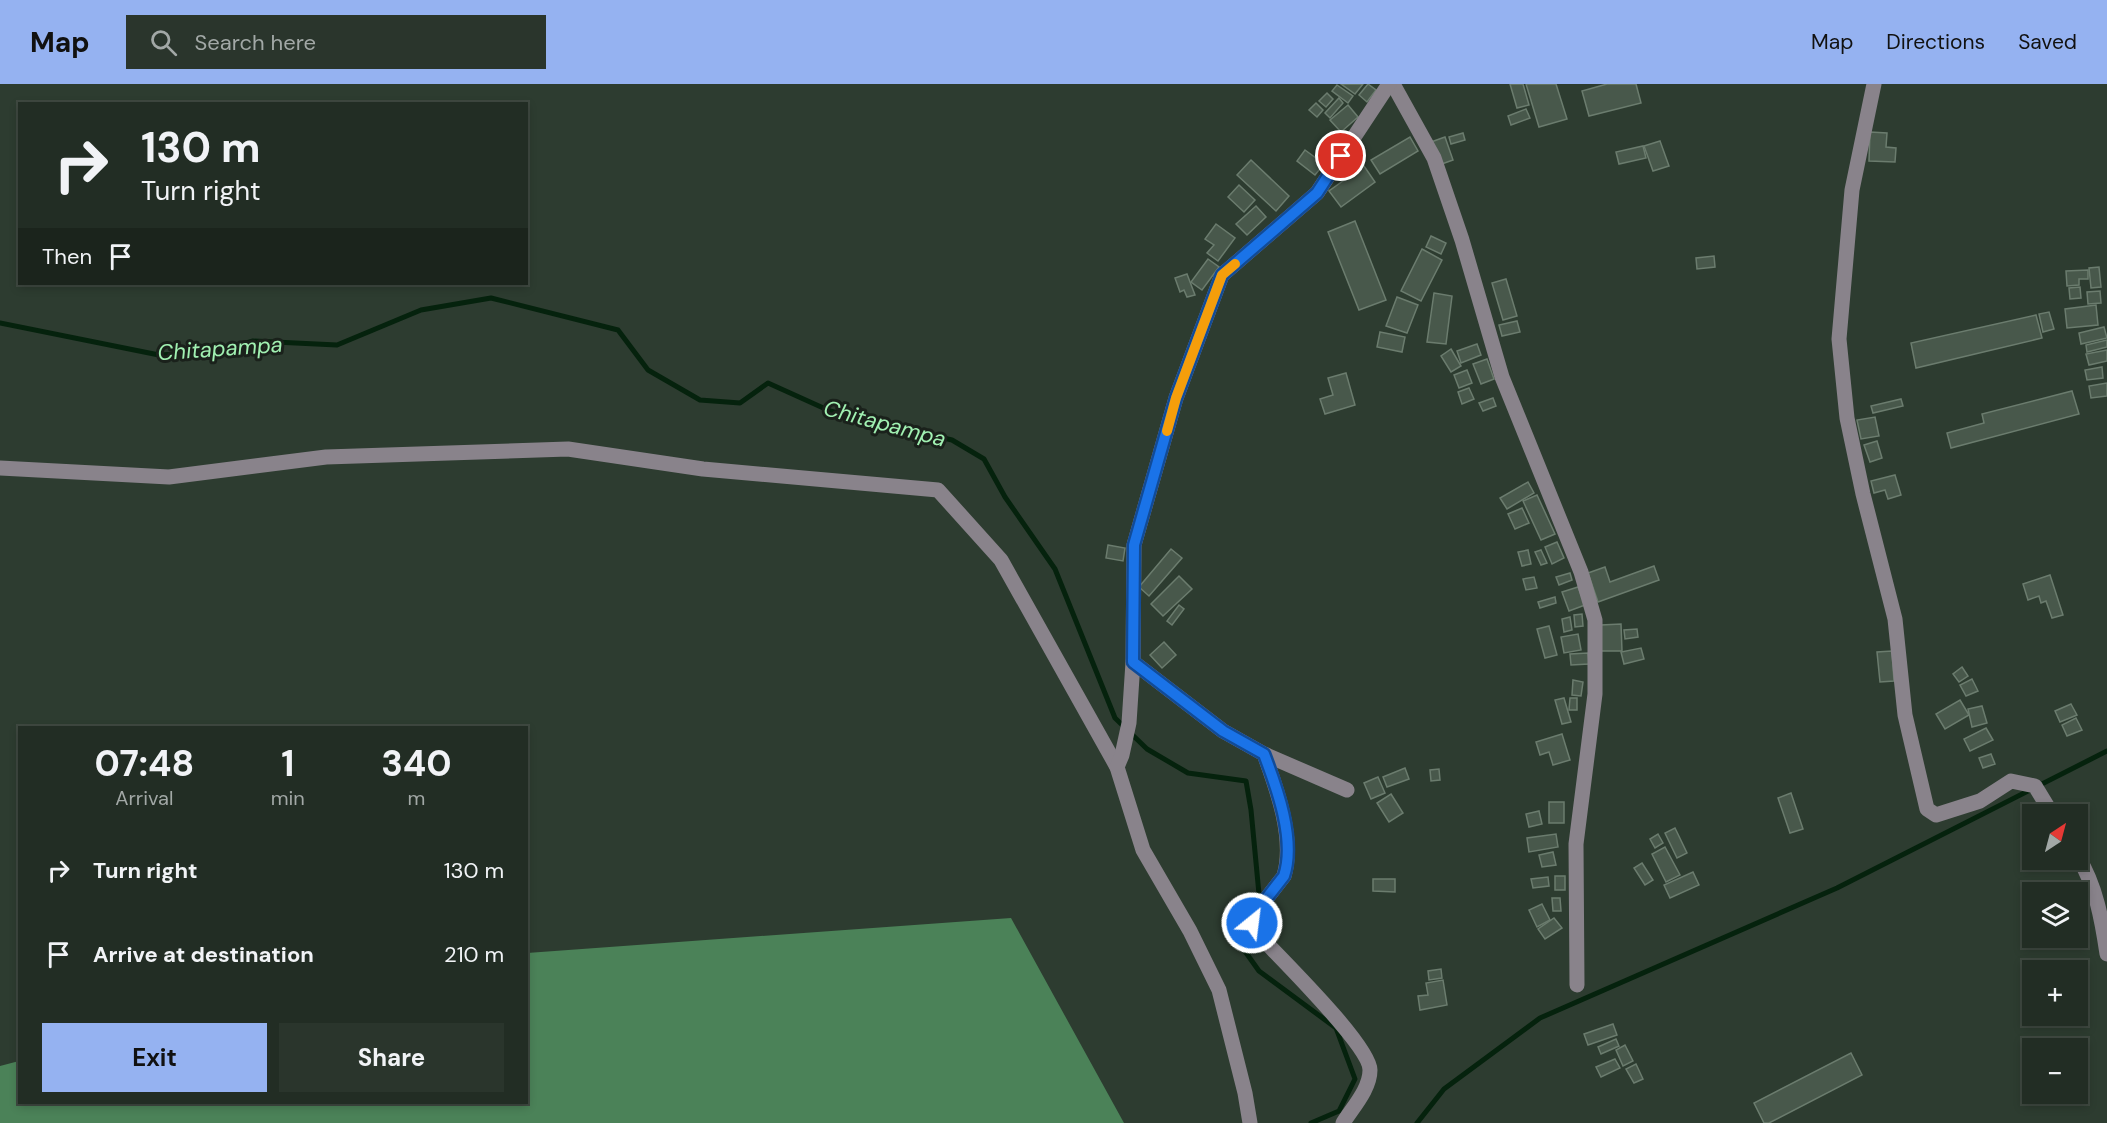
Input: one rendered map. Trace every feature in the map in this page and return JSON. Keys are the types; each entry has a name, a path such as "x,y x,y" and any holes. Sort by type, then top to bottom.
{"street":[{"path":"1120,761 1129,723 1133,662 1134,545 1176,398 1222,275 1317,193 1391,84 1434,158 1462,240 1502,377 1581,572 1595,620 1595,694 1576,844 1577,985"},
{"path":"1874,84 1852,190 1839,339 1847,418 1863,494 1895,619 1905,715 1927,809 1935,815 1980,801 2011,782 2035,786 2046,804"},
{"path":"0,468 169,477 326,457 568,449 703,469 938,490 1001,560 1120,761 1143,850 1190,931 1219,990 1250,1123"},
{"path":"1133,662 1223,731 1264,754 1347,790"},
{"path":"1264,754 1281,798 1285,825 1286,868 1284,876 1252,917 1252,923 1256,932 1351,1035 1366,1055 1370,1067 1369,1079 1343,1123"},
{"path":"2086,870 2101,915 2107,954"}],"green space":[{"path":"1011,918 1124,1123 0,1123 0,1066 18,1061 18,1104 528,1104 528,953"}],"building":[{"path":"1341,84 1363,84 1355,94"},
{"path":"1368,84 1376,90 1367,102 1359,95"},
{"path":"1510,84 1523,84 1529,105 1517,108"},
{"path":"1526,84 1556,84 1567,119 1539,127"},
{"path":"1607,84 1636,84 1641,103 1589,116 1582,91"},
{"path":"1337,85 1353,96 1348,103 1332,91"},
{"path":"1327,93 1333,99 1326,107 1319,101"},
{"path":"1339,98 1343,103 1330,118 1325,113"},
{"path":"1316,103 1323,110 1317,117 1309,110"},
{"path":"1348,105 1358,117 1341,132 1330,120"},
{"path":"1526,109 1530,118 1511,125 1508,116"},
{"path":"1870,132 1887,133 1886,147 1896,148 1895,162 1869,161"},
{"path":"1463,133 1465,140 1451,144 1449,137"},
{"path":"1410,137 1418,151 1380,174 1371,160"},
{"path":"1445,137 1453,160 1439,165 1431,142"},
{"path":"1660,141 1669,166 1653,171 1644,146"},
{"path":"1643,146 1646,158 1619,164 1616,152"},
{"path":"1305,150 1324,164 1315,175 1297,161"},
{"path":"1251,160 1289,196 1276,211 1237,175"},
{"path":"1364,166 1375,182 1341,207 1329,191"},
{"path":"1239,185 1255,200 1244,212 1228,197"},
{"path":"1256,206 1266,217 1247,235 1236,224"},
{"path":"1355,221 1386,300 1359,310 1328,232"},
{"path":"1216,224 1235,238 1218,261 1207,253 1214,245 1205,239"},
{"path":"1431,236 1446,243 1441,254 1426,247"},
{"path":"1422,249 1442,260 1421,301 1401,291"},
{"path":"1714,256 1715,267 1697,269 1696,258"},
{"path":"1208,259 1219,267 1202,290 1191,282"},
{"path":"2099,267 2101,287 2091,288 2089,268"},
{"path":"2088,270 2088,279 2079,279 2079,285 2067,286 2066,271"},
{"path":"1187,274 1195,295 1187,297 1184,290 1180,292 1175,278"},
{"path":"1506,279 1517,316 1503,320 1492,283"},
{"path":"2080,287 2081,298 2070,299 2069,288"},
{"path":"2100,291 2101,303 2088,304 2087,292"},
{"path":"1434,293 1452,296 1446,344 1427,342"},
{"path":"1397,297 1418,305 1407,333 1386,326"},
{"path":"2096,305 2098,325 2067,328 2065,309"},
{"path":"2049,312 2054,329 2043,332 2039,314"},
{"path":"2036,315 2042,338 1916,368 1911,343"},
{"path":"1517,321 1520,332 1502,336 1499,325"},
{"path":"2104,327 2107,338 2081,344 2079,333"},
{"path":"1380,332 1405,337 1402,352 1377,347"},
{"path":"2107,340 2107,347 2087,352 2086,345"},
{"path":"1477,344 1481,355 1461,363 1457,351"},
{"path":"1451,349 1461,366 1451,372 1441,356"},
{"path":"2107,350 2107,361 2089,365 2086,354"},
{"path":"1487,359 1494,379 1481,384 1473,364"},
{"path":"2102,367 2103,378 2087,380 2085,370"},
{"path":"1467,370 1472,383 1459,388 1454,375"},
{"path":"1346,373 1355,405 1325,414 1320,399 1333,395 1328,378"},
{"path":"2107,383 2107,396 2091,398 2089,386"},
{"path":"1469,388 1474,399 1462,404 1458,392"},
{"path":"2072,391 2079,414 1951,448 1947,433 1984,423 1982,414"},
{"path":"1493,398 1496,406 1483,411 1479,403"},
{"path":"1901,399 1903,406 1873,413 1871,406"},
{"path":"1875,417 1879,436 1861,439 1857,420"},
{"path":"1877,441 1882,458 1870,462 1864,445"},
{"path":"1895,475 1901,495 1888,499 1885,490 1874,493 1871,481"},
{"path":"1528,482 1534,493 1507,509 1500,498"},
{"path":"1537,495 1555,534 1541,540 1523,501"},
{"path":"1522,508 1529,523 1515,529 1508,514"},
{"path":"1557,542 1564,558 1552,564 1545,547"},
{"path":"1108,545 1125,548 1123,561 1106,558"},
{"path":"1171,549 1182,558 1149,596 1139,587"},
{"path":"1528,550 1531,564 1522,566 1518,552"},
{"path":"1541,550 1547,563 1541,565 1535,552"},
{"path":"1654,566 1659,580 1598,602 1588,573 1605,567 1610,582"},
{"path":"1570,573 1572,580 1559,585 1556,577"},
{"path":"2050,575 2063,615 2052,618 2046,601 2041,603 2039,596 2028,600 2023,584"},
{"path":"1179,576 1192,589 1163,616 1151,604"},
{"path":"1534,577 1537,588 1526,590 1523,579"},
{"path":"1578,587 1585,605 1569,611 1562,592"},
{"path":"1555,597 1556,603 1540,608 1538,602"},
{"path":"1179,605 1184,609 1172,625 1167,621"},
{"path":"1582,614 1583,626 1575,627 1574,615"},
{"path":"1570,617 1572,630 1564,632 1562,619"},
{"path":"1621,624 1622,651 1601,651 1601,625"},
{"path":"1549,626 1557,655 1545,658 1537,629"},
{"path":"1637,629 1638,637 1625,639 1624,630"},
{"path":"1578,634 1581,650 1564,653 1561,637"},
{"path":"1164,642 1176,655 1162,668 1150,655"},
{"path":"1641,648 1644,659 1624,664 1621,652"},
{"path":"1892,651 1894,681 1880,682 1877,652"},
{"path":"1588,653 1589,664 1571,665 1570,654"},
{"path":"1962,667 1968,676 1959,682 1953,674"},
{"path":"1972,679 1978,691 1966,696 1960,685"},
{"path":"1573,680 1583,682 1581,696 1572,695"},
{"path":"1564,698 1571,722 1562,724 1555,700"},
{"path":"1570,698 1577,698 1577,710 1569,710"},
{"path":"1960,700 1969,715 1945,729 1936,714"},
{"path":"2071,704 2077,715 2060,722 2055,711"},
{"path":"1982,706 1987,723 1972,727 1968,709"},
{"path":"2076,718 2082,730 2067,736 2062,725"},
{"path":"1986,728 1993,740 1970,751 1964,739"},
{"path":"1562,734 1570,760 1553,765 1549,752 1540,755 1536,742"},
{"path":"1991,754 1995,764 1983,768 1979,758"},
{"path":"1405,768 1409,779 1387,787 1383,777"},
{"path":"1439,769 1440,780 1431,781 1430,770"},
{"path":"1378,777 1385,793 1371,799 1364,783"},
{"path":"1791,793 1803,829 1790,833 1778,798"},
{"path":"1391,794 1403,813 1389,822 1377,803"},
{"path":"1549,802 1564,802 1564,823 1549,823"},
{"path":"1539,811 1542,824 1529,827 1526,814"},
{"path":"1675,828 1687,853 1677,858 1665,833"},
{"path":"1556,834 1558,847 1529,852 1527,838"},
{"path":"1658,834 1663,843 1655,848 1650,839"},
{"path":"1665,847 1680,875 1666,882 1652,854"},
{"path":"1553,852 1556,865 1542,867 1539,855"},
{"path":"1642,863 1653,880 1645,885 1634,868"},
{"path":"1693,872 1699,885 1670,898 1664,885"},
{"path":"1555,876 1565,876 1565,890 1555,890"},
{"path":"1548,877 1549,886 1533,888 1531,879"},
{"path":"1373,879 1395,879 1395,892 1373,891"},
{"path":"1552,898 1560,898 1561,911 1553,911"},
{"path":"1542,904 1550,920 1537,927 1529,910"},
{"path":"1554,918 1562,928 1545,939 1538,929"},
{"path":"1441,969 1442,978 1429,980 1428,971"},
{"path":"1443,980 1447,1005 1420,1010 1418,996 1428,995 1426,983"},
{"path":"1613,1024 1617,1035 1588,1045 1584,1034"},
{"path":"1616,1039 1619,1046 1601,1054 1598,1047"},
{"path":"1625,1045 1633,1061 1623,1066 1616,1050"},
{"path":"1851,1053 1862,1075 1769,1123 1764,1123 1754,1103"},
{"path":"1615,1059 1620,1068 1601,1077 1596,1067"},
{"path":"1636,1064 1643,1079 1634,1083 1626,1069"}],"waterway":[{"name":"Chitapampa","path":"0,323 159,355 217,352 253,341 337,345 421,310 491,298 618,330 648,370 700,400 740,403 768,383 830,411 952,440 984,459 1005,497 1055,569 1115,718 1147,749 1188,773 1246,781 1259,894 1227,926 1259,971 1336,1028 1355,1079 1339,1111 1311,1123"},
{"path":"1417,1123 1444,1089 1540,1018 1837,888 2107,751"}],"slow traffic":[{"path":"1167,431 1176,398 1222,275 1235,264"}],"route":[{"path":"1252,923 1255,912 1284,876 1286,868 1285,825 1281,798 1264,754 1223,731 1133,662 1134,545 1176,398 1222,275 1317,193 1341,156"}]}
